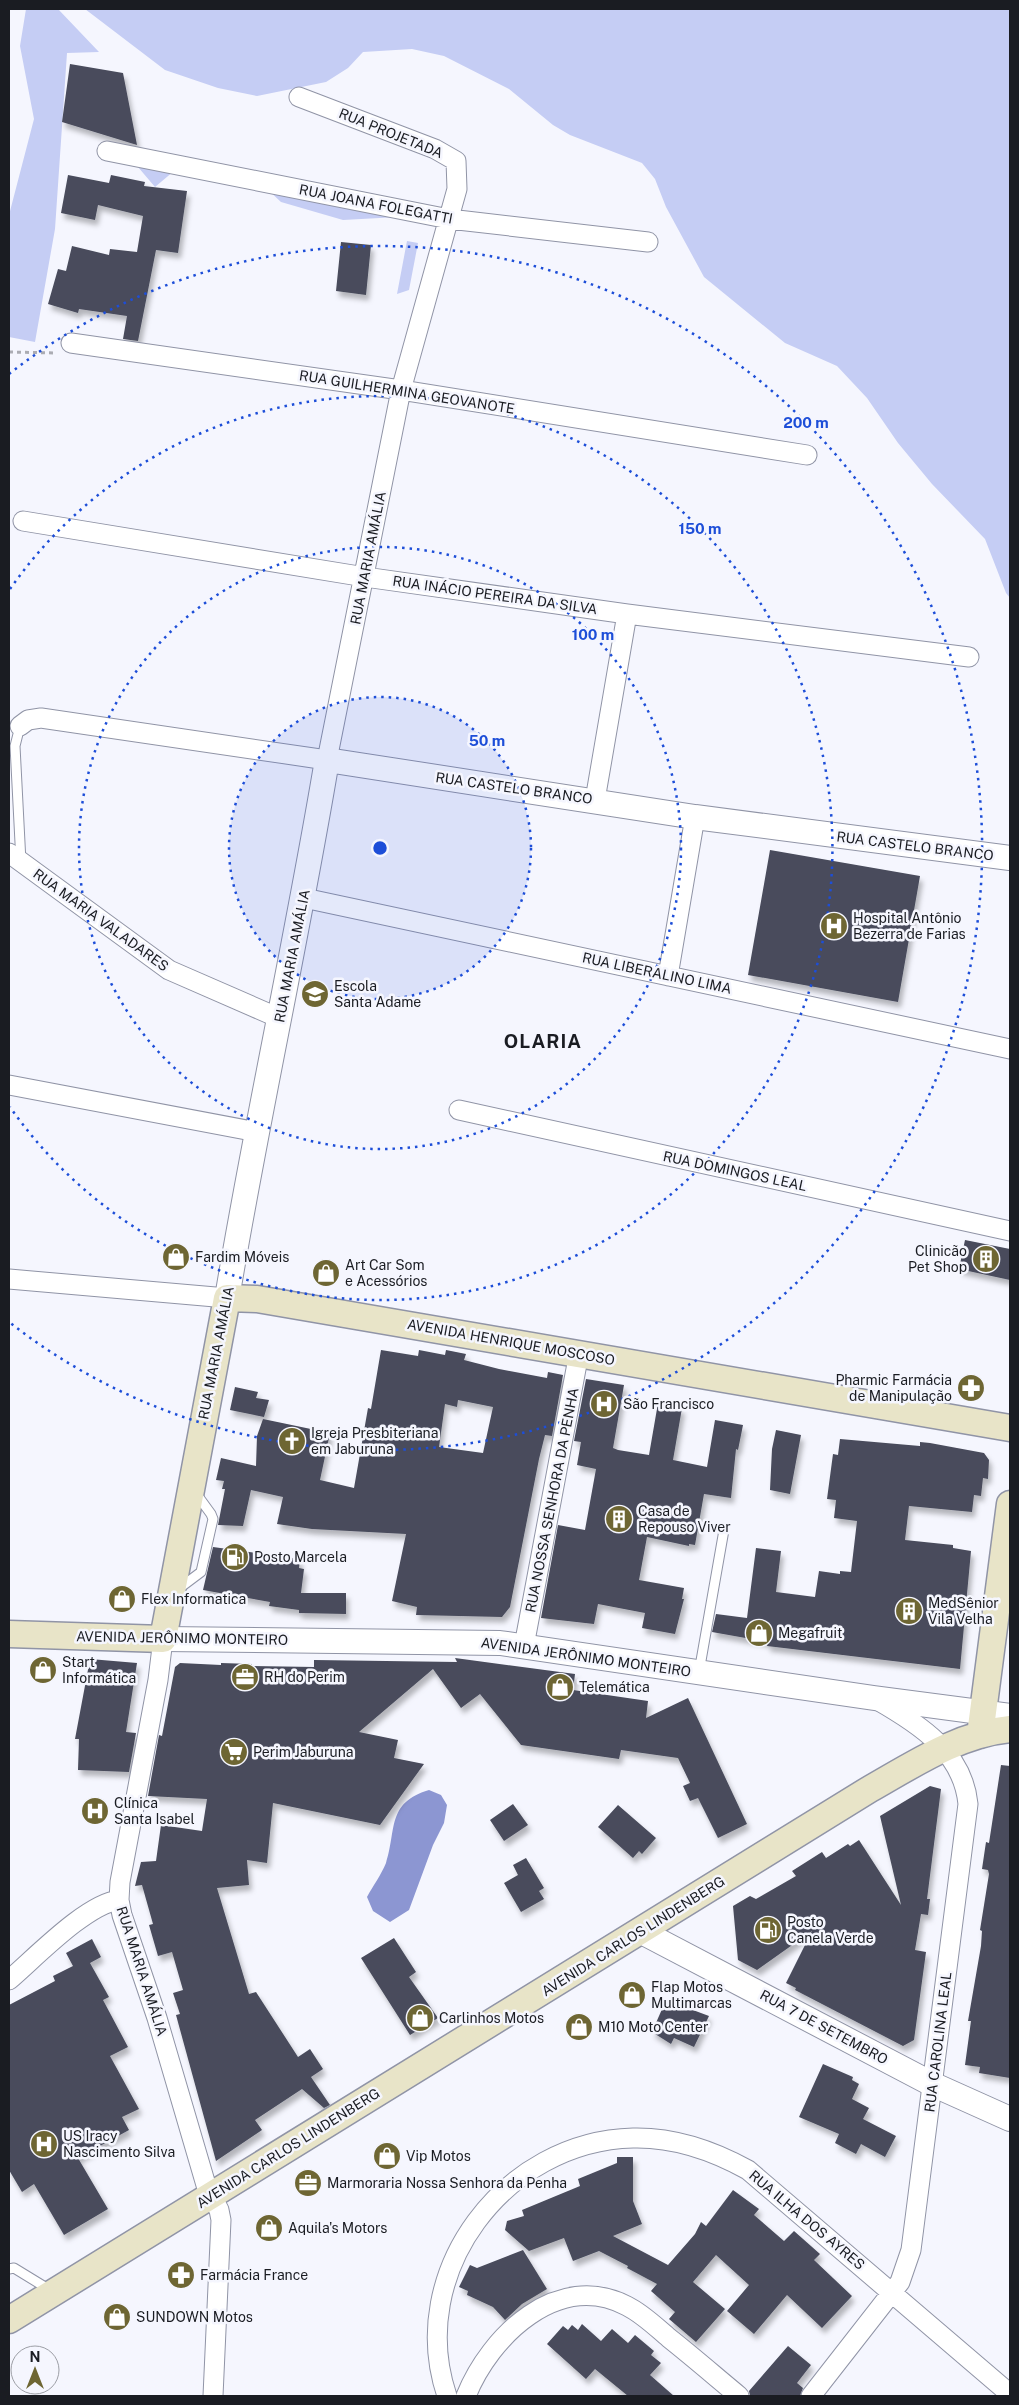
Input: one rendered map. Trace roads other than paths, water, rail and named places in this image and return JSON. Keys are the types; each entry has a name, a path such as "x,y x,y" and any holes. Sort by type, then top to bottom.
{"main road":[{"name":"AVENIDA HENRIQUE MOSCOSO","path":"227,1298 257,1299 1010,1428"},
{"name":"RUA MARIA AMÁLIA","path":"163,1639 190,1486 227,1298"},
{"path":"982,1724 1010,1504"},
{"name":"AVENIDA JERÔNIMO MONTEIRO","path":"9,1634 163,1639"},
{"name":"AVENIDA CARLOS LINDENBERG","path":"9,2320 870,1789 944,1748 982,1724 1010,1729"}],"street":[{"name":"RUA PROJETADA","path":"299,97 412,139 456,161 457,189 449,219"},
{"name":"RUA JOANA FOLEGATTI","path":"107,151 449,219 648,242"},
{"name":"RUA MARIA AMÁLIA","path":"227,1298 257,1132 304,898 328,760 401,390 449,219"},
{"name":"RUA GUILHERMINA GEOVANOTE","path":"71,343 401,390 808,455"},
{"name":"RUA INÁCIO PEREIRA DA SILVA","path":"23,521 365,577 627,614 968,657"},
{"path":"595,800 627,614"},
{"name":"RUA CASTELO BRANCO","path":"20,726 28,720 41,718 595,800 695,817 1010,858"},
{"path":"668,976 695,817"},
{"name":"RUA MARIA VALADARES","path":"15,857 169,970 279,1018"},
{"name":"RUA LIBERALINO LIMA","path":"304,898 1010,1049"},
{"path":"9,1085 257,1132"},
{"name":"RUA DOMINGOS LEAL","path":"459,1110 1010,1231"},
{"name":"AVENIDA HENRIQUE MOSCOSO","path":"9,1279 227,1298"},
{"name":"RUA NOSSA SENHORA DA PENHA","path":"524,1646 579,1353"},
{"name":"RUA MARIA AMÁLIA","path":"163,1639 158,1680 122,1873 119,1900 122,1915 168,2053 206,2185 219,2210 222,2232 213,2396"},
{"name":"AVENIDA JERÔNIMO MONTEIRO","path":"163,1639 475,1642 524,1646 874,1698 982,1724 1010,1716"},
{"name":"RUA CAROLINA LEAL","path":"811,2396 900,2282 911,2250 968,1804 963,1778 958,1767 944,1748 910,1721 874,1698"},
{"path":"9,1980 89,1912 105,1903 119,1900"},
{"name":"RUA 7 DE SETEMBRO","path":"640,1931 932,2084 1010,2119"},
{"name":"RUA ILHA DOS AYRES","path":"447,2396 439,2365 438,2318 448,2271 458,2249 484,2210 519,2177 561,2153 584,2145 608,2140 657,2139 681,2142 727,2158 768,2185 1010,2394"},
{"path":"466,2396 484,2360 513,2328 551,2302 582,2296 612,2300 638,2312 739,2396"}],"lane":[{"path":"15,857 15,746 20,726"},
{"path":"699,1672 724,1530"},
{"path":"9,2269 14,2268 54,2292"}],"place":[{"name":"Hospital Antônio Bezerra de Farias","path":"834,926"},
{"name":"Escola Santa Adame","path":"315,994"},
{"name":"Fardim Móveis","path":"176,1257"},
{"name":"Clinicão Pet Shop","path":"986,1259"},
{"name":"Art Car Som e Acessórios","path":"326,1273"},
{"name":"Pharmic Farmácia de Manipulação","path":"971,1388"},
{"name":"São Francisco","path":"604,1404"},
{"name":"Igreja Presbiteriana em Jaburuna","path":"292,1441"},
{"name":"Casa de Repouso Viver","path":"619,1519"},
{"name":"Posto Marcela","path":"235,1557"},
{"name":"Flex Informatica","path":"122,1599"},
{"name":"MedSênior Vila Velha","path":"909,1611"},
{"name":"Megafruit","path":"759,1633"},
{"name":"Start Informática","path":"43,1670"},
{"name":"RH do Perim","path":"245,1677"},
{"name":"Telemática","path":"560,1687"},
{"name":"Perim Jaburuna","path":"234,1752"},
{"name":"Clínica Santa Isabel","path":"95,1811"},
{"name":"Posto Canela Verde","path":"768,1930"},
{"name":"Flap Motos Multimarcas","path":"632,1995"},
{"name":"Carlinhos Motos","path":"420,2018"},
{"name":"M10 Moto Center","path":"579,2027"},
{"name":"US Iracy Nascimento Silva","path":"44,2144"},
{"name":"Vip Motos","path":"387,2156"},
{"name":"Marmoraria Nossa Senhora da Penha","path":"308,2183"},
{"name":"Aquila's Motors","path":"269,2228"},
{"name":"Farmácia France","path":"181,2275"},
{"name":"SUNDOWN Motos","path":"117,2317"}],"district":[{"name":"OLARIA","path":"543,1041"}]}
